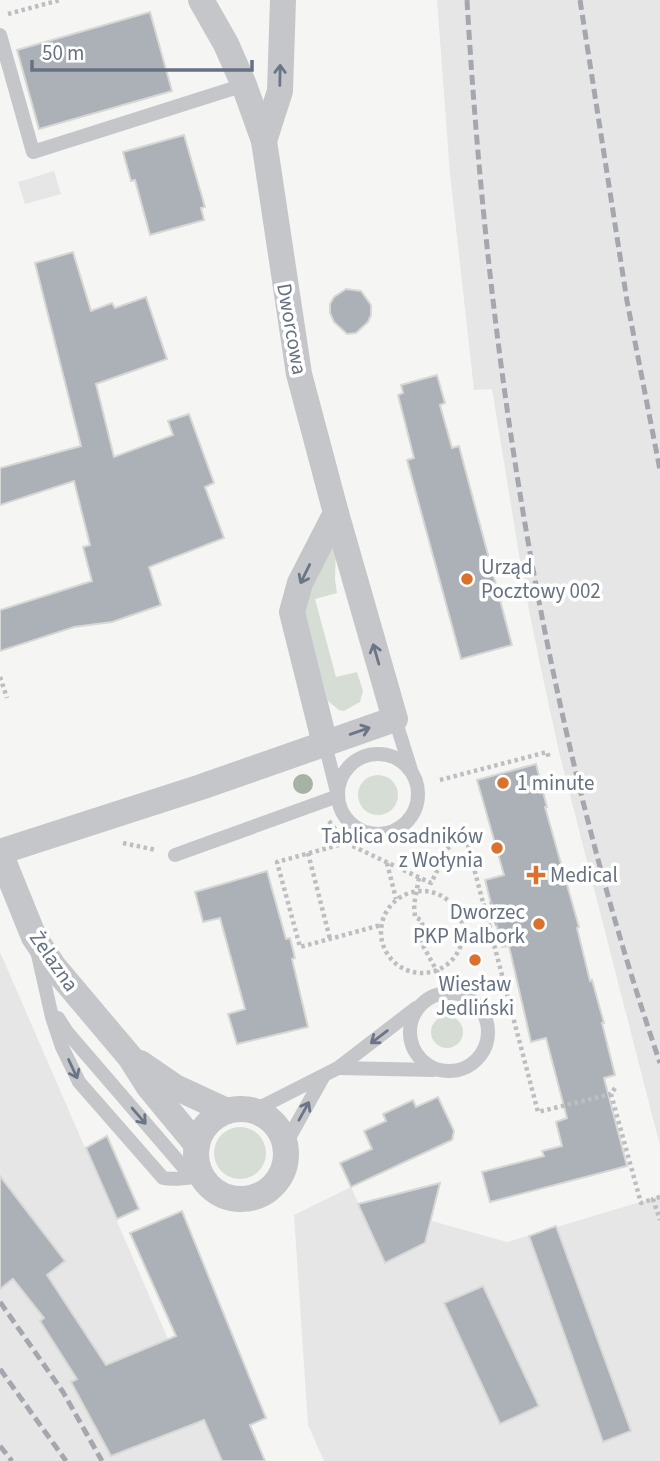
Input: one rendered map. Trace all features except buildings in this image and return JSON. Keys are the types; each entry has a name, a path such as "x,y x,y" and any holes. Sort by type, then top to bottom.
{"street":[{"name":"Dworcowa","path":"201,0 226,44 264,141 299,374 395,719"},
{"name":"Dworcowa","path":"264,141 280,90 283,0"},
{"path":"325,744 292,612 300,583 336,513"},
{"path":"0,853 395,719"},
{"name":"Żelazna","path":"0,853 34,937 82,1001 130,1056 149,1087 197,1145"},
{"name":"Żelazna","path":"130,1056 175,1087 227,1111 253,1111"},
{"path":"197,1176 197,1145 207,1124 227,1111"},
{"path":"253,1111 274,1123 285,1145"},
{"name":"Żelazna","path":"197,1176 225,1196 234,1199 254,1198 274,1185 282,1173 286,1160 285,1145"}],"lane":[{"path":"0,35 33,152 244,85"},
{"path":"325,744 340,809 347,820 357,829 369,834 395,831 414,813 418,800 417,787 395,719"},
{"path":"338,796 345,771 355,761 367,756 380,754 393,757 404,764 412,775"},
{"path":"175,855 338,796"},
{"path":"34,937 62,1047 79,1082 163,1178 174,1180 197,1176"},
{"name":"Żelazna","path":"253,1111 338,1068 430,997 455,993 468,998 485,1016 487,1042 473,1064 461,1070 448,1072 338,1068"},
{"path":"419,1005 412,1016 410,1042 415,1054 435,1070"},
{"path":"50,1006 67,1032 197,1176"},
{"name":"Żelazna","path":"285,1145 323,1077"}],"path":[{"path":"0,16 60,0"},
{"path":"0,677 7,698"},
{"path":"440,779 547,752 549,758"},
{"path":"318,803 346,843 431,883 437,871 445,864 438,856 457,841 466,838 538,1112 611,1094 615,1088"},
{"path":"122,843 175,855"},
{"path":"346,843 277,862 300,947 381,925"},
{"path":"308,853 330,939"},
{"path":"387,862 396,899"},
{"path":"419,878 415,917 421,920 423,927 416,933 437,973"},
{"path":"416,891 434,892 443,896 457,910 461,919 463,929 460,948 437,973 411,971 393,962 382,945 381,925 389,906 396,899 416,891"},
{"path":"483,906 495,903"},
{"path":"485,916 498,912"},
{"path":"488,926 500,922"},
{"path":"611,1094 622,1125 641,1203 660,1197"},
{"path":"653,1199 660,1220"}],"shaded area":[{"path":"437,0 660,0 660,1146 560,756 525,591 492,389 474,390 450,174"},
{"path":"54,171 61,194 25,204 18,182"},
{"path":"333,547 336,548 337,593 315,599 336,677 357,672 363,691 360,702 344,711 328,701 304,602"},
{"path":"378,775 392,781 398,795 392,809 378,815 364,809 358,795 364,781"},
{"path":"0,952 221,1461 0,1461"},
{"path":"447,1016 458,1021 463,1032 458,1043 447,1048 436,1043 431,1032 436,1021"},
{"path":"240,1127 250,1129 258,1135 264,1143 264,1163 258,1171 250,1177 240,1179 230,1177 222,1171 216,1163 214,1153 216,1143 222,1135 230,1129"},
{"path":"351,1187 383,1260 389,1261 425,1245 432,1221 507,1242 660,1196 660,1461 324,1461 308,1425 294,1215"}],"railway":[{"path":"467,0 490,270 506,404 528,538 553,671 583,803 619,934 660,1063"},
{"path":"580,0 627,301 660,470"},
{"path":"0,1302 63,1392 102,1461"},
{"path":"0,1369 66,1461"},
{"path":"0,1446 12,1461"}],"place":[{"name":"Urząd Pocztowy 002","path":"467,579"},
{"name":"1 minute","path":"503,783"},
{"name":"Tablica osadników z Wołynia","path":"497,848"},
{"name":"Medical","path":"536,875"},
{"name":"Dworzec PKP Malbork","path":"539,924"},
{"name":"Wiesław Jedliński","path":"475,960"}]}
